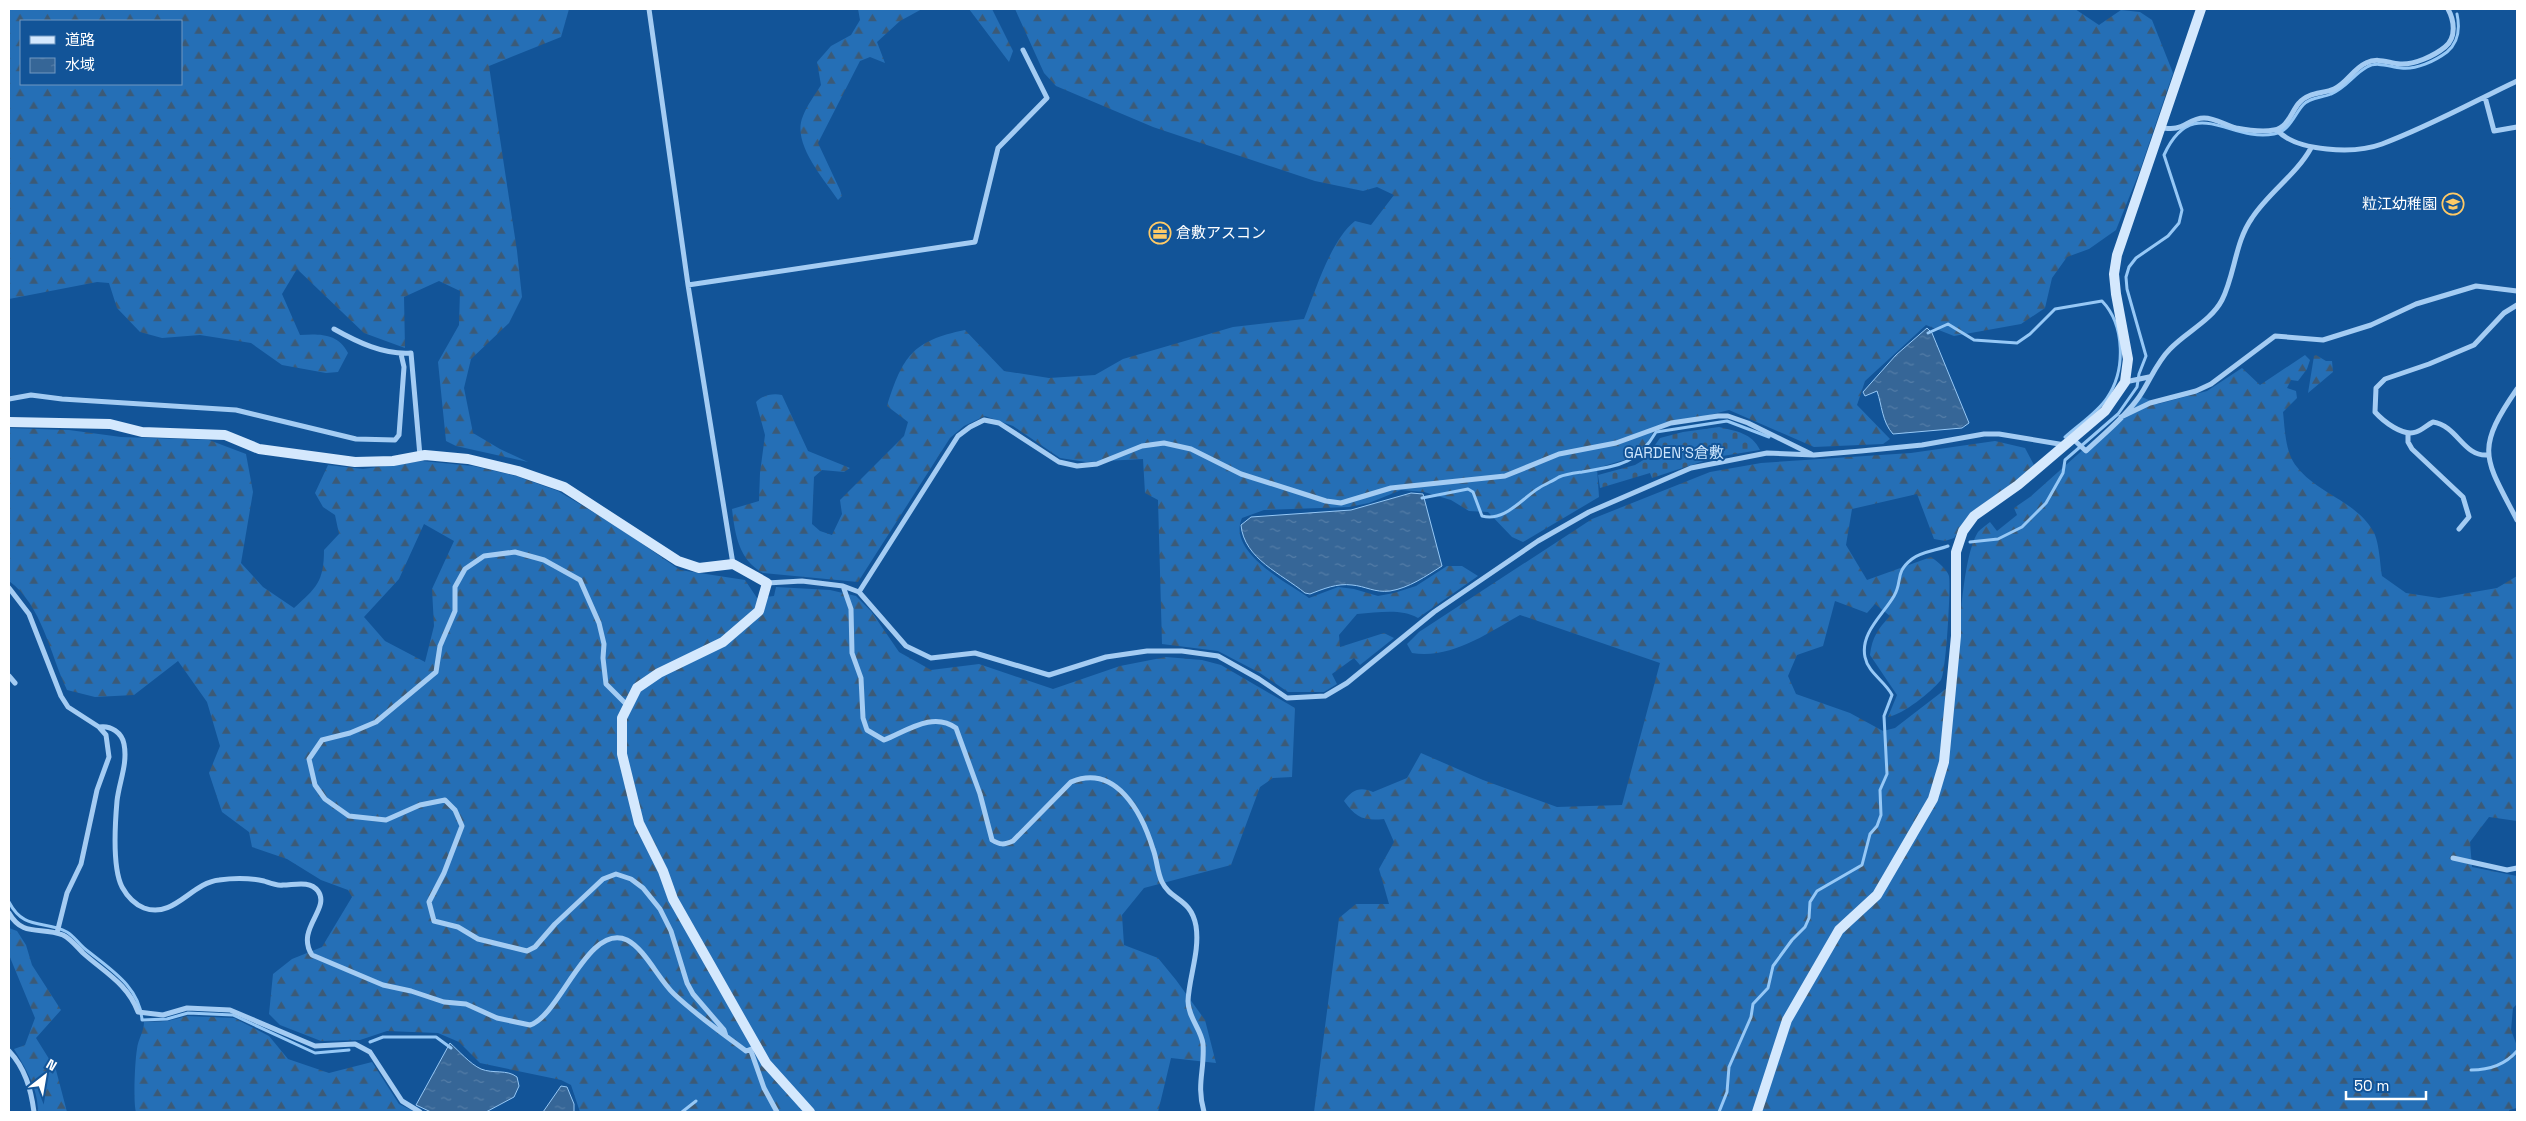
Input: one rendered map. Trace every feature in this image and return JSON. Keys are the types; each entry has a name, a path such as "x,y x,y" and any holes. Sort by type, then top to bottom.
{"street":[{"path":"649,9 688,285 733,564"},
{"path":"2134,380 2128,359 2114,274 2117,254 2201,9"},
{"path":"2279,132 2299,102 2306,97 2333,90 2344,83 2359,66 2377,60 2400,64 2413,63 2445,48 2450,42 2454,22 2448,9"},
{"path":"688,285 975,242 998,148 1047,98 1022,50"},
{"path":"2160,128 2176,128 2193,119 2203,118 2237,128 2279,132 2290,141 2311,148 2355,149 2380,145 2485,97 2517,80"},
{"path":"2485,97 2494,131 2517,126"},
{"path":"9,422 110,424 142,432 225,435 259,449 356,462 393,461 420,456 468,459 527,475 564,488 625,525 678,561 699,568 733,564 767,583 802,581 843,586 859,592 906,646 931,658 975,653 1049,675 1106,657 1148,652 1182,651 1218,656 1286,698 1325,696 1346,683 1434,612 1538,541 1589,512 1691,468 1766,454 1814,455 1922,445 1984,434 1999,434 2073,443 2086,451 2122,417 2139,397 2149,377 2170,348 2213,312 2230,280 2242,239 2252,218 2300,165 2311,148"},
{"path":"2122,417 2150,403 2196,391 2211,384 2275,336 2323,340 2371,325 2416,304 2476,286 2517,291"},
{"path":"2488,455 2478,456 2472,453 2453,431 2439,423 2433,422 2416,432 2408,433 2396,429 2375,412 2378,384 2474,345 2504,313 2517,305"},
{"path":"334,329 357,342 392,354 411,353 420,456"},
{"path":"9,399 31,394 62,399 236,410 356,439 395,440 398,435 404,367 401,354"},
{"path":"1757,1112 1787,1020 1840,930 1877,895 1933,798 1944,762 1956,636 1956,552 1963,531 1974,516 2073,443 2134,380 2149,377"},
{"path":"2517,389 2490,436 2488,455 2492,472 2517,520"},
{"path":"859,592 958,436 984,420 999,423 1059,462 1077,466 1097,464 1142,446 1164,443 1191,449 1241,474 1326,501 1341,503 1391,488 1504,476 1558,454 1616,443 1671,423 1718,416 1728,416 1748,423 1814,455"},
{"path":"2408,433 2408,442 2412,449 2463,496 2469,517 2459,528"},
{"path":"628,706 606,684 603,658 604,644 599,623 580,580 544,560 515,552 484,556 465,570 455,587 456,611 440,646 436,672 376,722 350,733 322,740 310,759 315,785 325,798 349,816 386,820 420,805 445,800 455,810 462,826 444,873 429,902 434,921 458,928 478,939 527,951 535,947 555,924 603,879 616,874 630,879 652,898 666,920 687,983 693,994 724,1030 726,1036"},
{"path":"767,583 759,611 724,642 659,673 637,688 622,718 622,754 638,823 663,871 674,899 754,1049 810,1112"},
{"path":"843,586 851,609 852,653 861,678 864,718 867,730 884,740 934,720 947,721 956,728 980,794 992,840 998,844 1006,844 1013,841 1071,782 1082,777 1104,780 1115,785 1132,802 1153,847 1162,882 1169,892 1190,908 1196,926 1196,946 1188,1003 1203,1044 1199,1093 1204,1112"},
{"path":"9,588 29,614 68,707 99,727 106,735 109,757 94,800 81,864 67,893 58,930"},
{"path":"9,676 15,683"},
{"path":"99,727 113,729 124,743 123,774 117,800 116,865 122,886 134,903 141,907 149,910 163,910 175,905 209,882 217,880 250,879 280,886 310,885 319,892 321,903 306,937 312,955 383,985 416,992 444,1002 466,1004 497,1018 530,1026 544,1019 585,958 607,941 622,938 629,941 638,950 675,995 746,1051 754,1049"},
{"path":"2453,858 2507,870 2517,868"},
{"path":"9,913 17,926"},
{"path":"9,924 31,930 58,930 112,975 143,1012 163,1015 187,1008 230,1010 315,1046 355,1044 370,1052 402,1102 420,1112"},
{"path":"754,1049 758,1073 777,1112"},
{"path":"9,1051 25,1076 30,1089 34,1112"}],"green space":[{"path":"9,9 569,9 561,37 489,66 517,251 522,297 509,323 471,359 464,388 473,433 500,449 528,462 456,446 446,441 438,362 459,325 460,291 439,281 404,297 405,348 364,333 297,269 282,294 300,335 321,335 333,338 344,346 348,353 338,372 326,373 282,365 251,343 200,335 162,338 140,332 117,308 109,283 97,282 9,299"},
{"path":"858,9 922,9 900,21 877,42 885,63 870,57 860,61 818,143 840,190 842,196 838,200 805,149 801,138 800,126 809,104 821,85 817,62 831,46 851,35 860,20"},
{"path":"969,9 992,9 1013,51 1009,62"},
{"path":"1015,9 2075,9 2099,25 2121,10 2140,12 2152,20 2173,73 2139,173 2116,230 2089,249 2067,257 2052,278 2045,308 2021,324 1954,336 1926,325 1865,381 1857,405 1890,439 1883,444 1814,447 1729,410 1655,429 1645,447 1624,460 1597,468 1599,497 1523,542 1512,537 1488,512 1469,511 1451,500 1424,492 1401,490 1369,503 1349,507 1264,510 1242,518 1240,531 1243,543 1251,554 1274,575 1309,598 1338,587 1354,589 1378,596 1394,593 1416,586 1447,566 1462,566 1478,576 1418,618 1396,612 1357,614 1339,635 1340,647 1384,633 1394,638 1360,665 1354,658 1332,674 1337,684 1324,692 1288,692 1260,673 1218,651 1162,644 1158,500 1145,493 1143,459 1086,462 1060,458 1013,426 985,416 964,426 950,438 858,582 763,573 755,568 743,554 737,537 732,509 759,501 760,473 765,435 756,402 765,396 772,394 782,395 808,451 850,468 844,472 822,470 814,477 812,524 820,531 832,535 842,514 840,500 904,436 908,422 887,406 898,375 912,353 921,346 933,339 965,330 1004,371 1049,378 1095,375 1123,359 1233,327 1304,319 1331,253 1338,241 1355,221 1371,225 1394,195 1377,187 1363,191 1315,181 1153,127 1056,86 1044,73"},
{"path":"2305,355 2310,360 2307,369 2298,381 2291,380 2287,388 2296,391 2297,398 2283,412 2286,441 2290,455 2297,467 2315,484 2357,512 2366,521 2377,540 2382,576 2406,593 2439,598 2497,588 2517,576 2517,821 2489,817 2470,842 2472,867 2517,876 2517,1004 2513,1008 2511,1030 2517,1046 2517,1108 2509,1110 2510,1112 1314,1112 1339,918 1356,904 1389,904 1379,869 1394,842 1384,819 1366,819 1361,817 1352,811 1344,801 1357,790 1364,789 1373,792 1407,778 1421,753 1483,780 1557,807 1622,805 1660,663 1520,615 1481,637 1455,649 1441,652 1427,654 1412,653 1407,644 1419,632 1592,519 1710,472 1761,463 1911,453 1995,441 2025,448 2034,465 2018,480 1971,512 1954,538 1945,541 1934,539 1917,494 1852,509 1846,545 1867,580 1931,557 1948,573 1948,630 1941,680 1917,702 1902,712 1888,717 1897,695 1870,655 1876,634 1890,616 1875,604 1867,613 1835,601 1823,646 1797,655 1788,676 1796,694 1850,713 1883,731 1895,728 1956,681 1964,582 1972,545 1979,531 1990,522 1997,531 2017,515 2014,508 2030,497 2142,397 2158,404 2207,391 2242,368 2260,385"},
{"path":"2316,355 2326,361 2332,361 2333,372 2308,393 2314,356"},
{"name":"GARDEN'S倉敷","path":"1719,427 1748,436 1757,444 1760,450 1716,457 1652,478 1650,473 1600,488 1598,475 1635,465 1645,459 1660,438 1683,432"},
{"path":"9,428 69,430 121,437 209,440 246,454 253,492 241,563 263,587 294,608 317,584 324,561 324,550 339,534 335,515 323,507 315,493 328,465 363,469 422,461 473,466 516,476 558,491 618,527 680,570 745,580 757,598 774,596 776,587 830,590 856,596 871,611 899,652 931,670 979,664 1053,689 1120,666 1166,657 1202,660 1221,665 1295,708 1292,777 1273,778 1260,787 1231,865 1144,888 1122,915 1124,945 1158,958 1176,980 1205,1020 1216,1063 1171,1058 1158,1112 580,1112 571,1085 561,1080 480,1063 459,1042 438,1033 387,1031 360,1040 321,1041 280,1025 269,1014 273,974 292,959 322,947 352,897 348,890 321,880 287,859 252,847 249,832 222,812 209,773 220,746 207,702 178,661 134,695 95,697 67,690 44,631 30,603 9,581","holes":["424,524 454,541 432,589 434,626 425,662 385,641 364,617 399,579"]},
{"path":"9,928 17,931 26,945 32,965 61,1010 36,1038 56,1070 67,1112 38,1112 34,1087 14,1049 25,1045 35,1018 9,955"},
{"path":"187,1016 234,1018 269,1036 288,1059 329,1073 372,1062 399,1104 415,1112 136,1112 134,1091 136,1062 144,1022 168,1021"}],"water":[{"path":"1927,328 1932,333 1969,423 1962,428 1893,434 1884,419 1877,391 1865,396 1863,392 1896,355"},
{"path":"1411,493 1423,494 1442,566 1417,581 1390,591 1341,585 1310,594 1305,593 1266,565 1257,556 1249,547 1241,525 1251,517 1351,510"},
{"path":"450,1043 477,1067 490,1071 509,1073 517,1077 519,1086 514,1097 486,1112 431,1112 416,1105"},
{"path":"561,1086 567,1087 574,1104 574,1112 543,1112"}],"waterway":[{"path":"1970,542 1998,539 2022,527 2046,503 2063,473 2065,460 2118,414 2137,387 2139,374 2146,356 2127,289 2126,277 2129,267 2136,258 2168,236 2179,223 2182,210 2164,155 2175,136 2187,126 2200,123 2213,124 2258,135 2274,134 2284,130 2306,102 2336,91 2371,65 2379,64 2413,68 2431,62 2447,52 2456,39 2458,30 2457,14"},
{"path":"1928,333 1948,324 1974,340 2017,343 2030,334 2055,309 2102,301 2110,311 2119,335 2120,361 2117,374 2113,387 2103,403 2093,414 2065,437"},
{"path":"1422,498 1468,489 1473,492 1482,516 1498,516 1539,488 1559,477 1606,468 1633,458 1649,443 1656,432 1727,421 1769,437"},
{"path":"1719,1112 1727,1092 1729,1067 1751,1017 1753,1004 1768,988 1773,966 1792,940 1805,927 1809,918 1810,902 1817,891 1862,865 1870,834 1877,826 1881,815 1880,790 1887,774 1884,716 1892,695 1867,663 1864,648 1869,632 1897,591 1901,573 1906,564 1920,555 1948,546"},
{"path":"9,902 15,911 28,921 59,928 67,932 112,971 135,997 140,1008 142,1020 167,1019 188,1013 233,1015 315,1053 349,1050"},
{"path":"370,1042 383,1037 436,1037 451,1048"},
{"path":"2471,1070 2496,1066 2507,1060 2517,1051"},
{"path":"682,1112 696,1101"}],"place":[{"name":"粒江幼稚園","path":"2453,204"},
{"name":"倉敷アスコン","path":"1160,233"}]}
